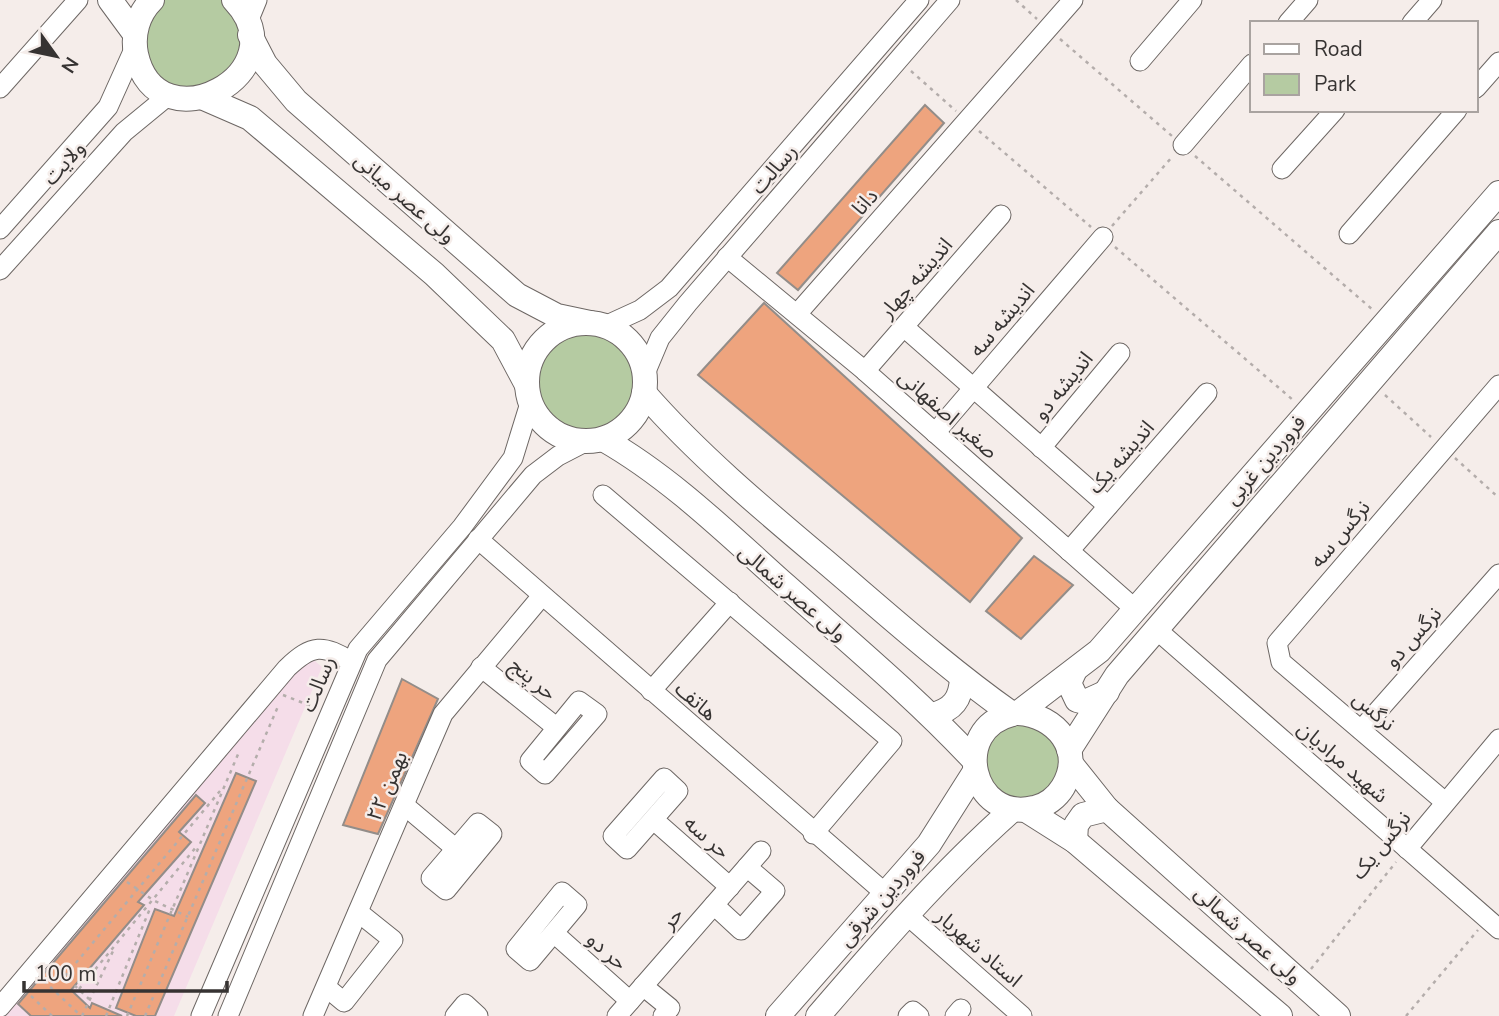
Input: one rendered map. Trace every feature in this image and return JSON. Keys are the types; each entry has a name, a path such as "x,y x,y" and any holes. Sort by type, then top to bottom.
{"main road":[{"path":"110,0 135,41 142,71 159,89 169,95"},
{"path":"135,41 138,19 152,0"},
{"name":"ولی عصر میانی","path":"233,0 252,19 265,64 296,101 517,295 557,316 598,325"},
{"path":"204,98 233,82 244,68 249,52 252,19"},
{"name":"ولی عصر میانی","path":"169,95 186,99 204,98 250,118 307,162 434,274 503,340 528,394"},
{"name":"فروردین غربی","path":"1015,713 1099,651 1499,193"},
{"name":"فروردین غربی","path":"1070,757 1107,692 1157,629 1499,232"},
{"path":"644,384 636,413 622,429 595,440 569,439 552,431 539,418 528,394 534,356 552,334 570,325 598,325 632,345 644,384 668,422 784,526 962,678 1015,713 1045,718 1056,726 1070,757 1068,778 1051,800 1019,810 988,797 974,766 982,733 992,723 1015,713"},
{"path":"1343,372 1363,388"},
{"name":"ولی عصر شمالی","path":"595,440 659,476 932,715 974,766"},
{"path":"1074,671 1069,683 1077,700 1085,702 1107,692"},
{"path":"932,715 945,712 955,704 961,691 962,678"},
{"name":"ولی عصر شمالی","path":"1070,757 1107,809 1338,1016"},
{"name":"فروردین شرقی","path":"778,1016 886,894 945,822 974,766"},
{"path":"1075,841 1076,825 1083,815 1107,809"},
{"name":"ولی عصر شمالی","path":"1019,810 1075,841 1269,1013"},
{"name":"فروردین شرقی","path":"818,1016 906,914 969,848 1019,810"},
{"path":"945,822 967,829 970,835 969,848"}],"street":[{"path":"0,88 78,0"},
{"name":"رسالت","path":"598,325 640,310 669,288 919,0"},
{"name":"رسالت","path":"644,384 660,338 950,0"},
{"name":"دانا","path":"796,313 1073,0"},
{"path":"1140,61 1192,0"},
{"path":"1290,21 1308,0"},
{"path":"1414,21 1432,0"},
{"name":"ولایت","path":"0,229 108,107 135,41"},
{"path":"1478,86 1499,62"},
{"path":"1182,145 1250,66"},
{"name":"ولایت","path":"0,270 124,132 169,95"},
{"path":"1282,169 1333,112"},
{"path":"1349,233 1455,112"},
{"name":"اندیشه چهار","path":"865,371 1001,215"},
{"name":"اندیشه سه","path":"935,433 1103,237"},
{"name":"صغیر اصفهانی","path":"727,257 865,371 1135,609"},
{"path":"904,327 1108,506"},
{"name":"اندیشه دو","path":"1041,448 1120,352"},
{"name":"نرگس سه","path":"1277,652 1277,643 1499,385"},
{"name":"اندیشه یک","path":"1069,551 1207,393"},
{"name":"رسالت","path":"201,1016 358,649 462,527 513,458 528,394"},
{"path":"228,1016 377,660 533,475 558,456 595,440"},
{"path":"603,495 892,741 813,834"},
{"name":"هاتف","path":"478,539 813,834 886,894"},
{"name":"نرگس دو","path":"1361,730 1499,574"},
{"name":"۲۲ بهمن","path":"313,1016 443,714 541,597"},
{"path":"651,691 730,603"},
{"name":"شهید مرادیان","path":"1157,629 1493,924"},
{"path":"0,1007 299,656 316,648 332,649 352,662"},
{"name":"نرگس","path":"1277,652 1281,662 1445,802"},
{"name":"حر پنج","path":"481,667 556,727"},
{"name":"نرگس یک","path":"1407,849 1499,739"},
{"path":"404,805 455,848"},
{"name":"حر سه","path":"655,821 730,887"},
{"name":"حر","path":"617,1016 761,851"},
{"path":"714,905 741,930 775,891 747,867"},
{"path":"326,987 344,1002 393,940 358,912"},
{"name":"استاد شهریار","path":"906,914 1022,1016"},
{"name":"حر دو","path":"555,934 630,1001"},
{"path":"643,986 670,1008 663,1016"},
{"path":"455,1016 465,1004 478,1016"},
{"path":"908,1016 913,1011 919,1016"}],"path":[{"path":"1016,0 1387,321"},
{"path":"1103,237 1182,145"},
{"path":"145,1016 283,695 330,714"},
{"path":"127,1016 243,741"},
{"path":"65,976 224,787"},
{"path":"79,989 200,843"},
{"name":"نرگس یک","path":"1300,982 1407,849"},
{"path":"123,879 153,900 188,917"},
{"path":"106,1016 153,900"},
{"path":"1406,1016 1493,924"},
{"path":"39,976 82,1016 116,945"},
{"path":"51,963 90,1000"},
{"path":"26,991 52,1016"}],"shaded area":[{"path":"309,656 322,667 174,1016 0,1016"}],"green space":[{"path":"161,0 223,0 237,19 241,36 241,45 230,76 182,92 152,75 142,25"},
{"path":"585,329 605,333 622,345 634,362 638,382 634,402 622,419 605,431 585,435 565,431 548,419 536,402 532,382 536,362 548,345 565,333"},
{"path":"1015,725 1029,725 1043,731 1053,741 1059,762 1057,776 1043,793 1029,799 1015,799 1001,793 991,783 985,769 985,755 991,741 1001,731"}],"building":[{"path":"925,105 944,123 798,290 777,273"},
{"path":"764,303 1022,538 970,602 698,375"},
{"path":"1034,556 1073,585 1021,639 986,611"},
{"path":"402,679 438,699 378,834 343,825"},
{"path":"236,773 256,781 155,1016 136,1016 116,1008 155,909 174,916"},
{"path":"196,795 205,803 179,832 191,842 138,902 144,905 71,990 90,1008 92,1003 122,1016 31,1016 18,1004"}]}
